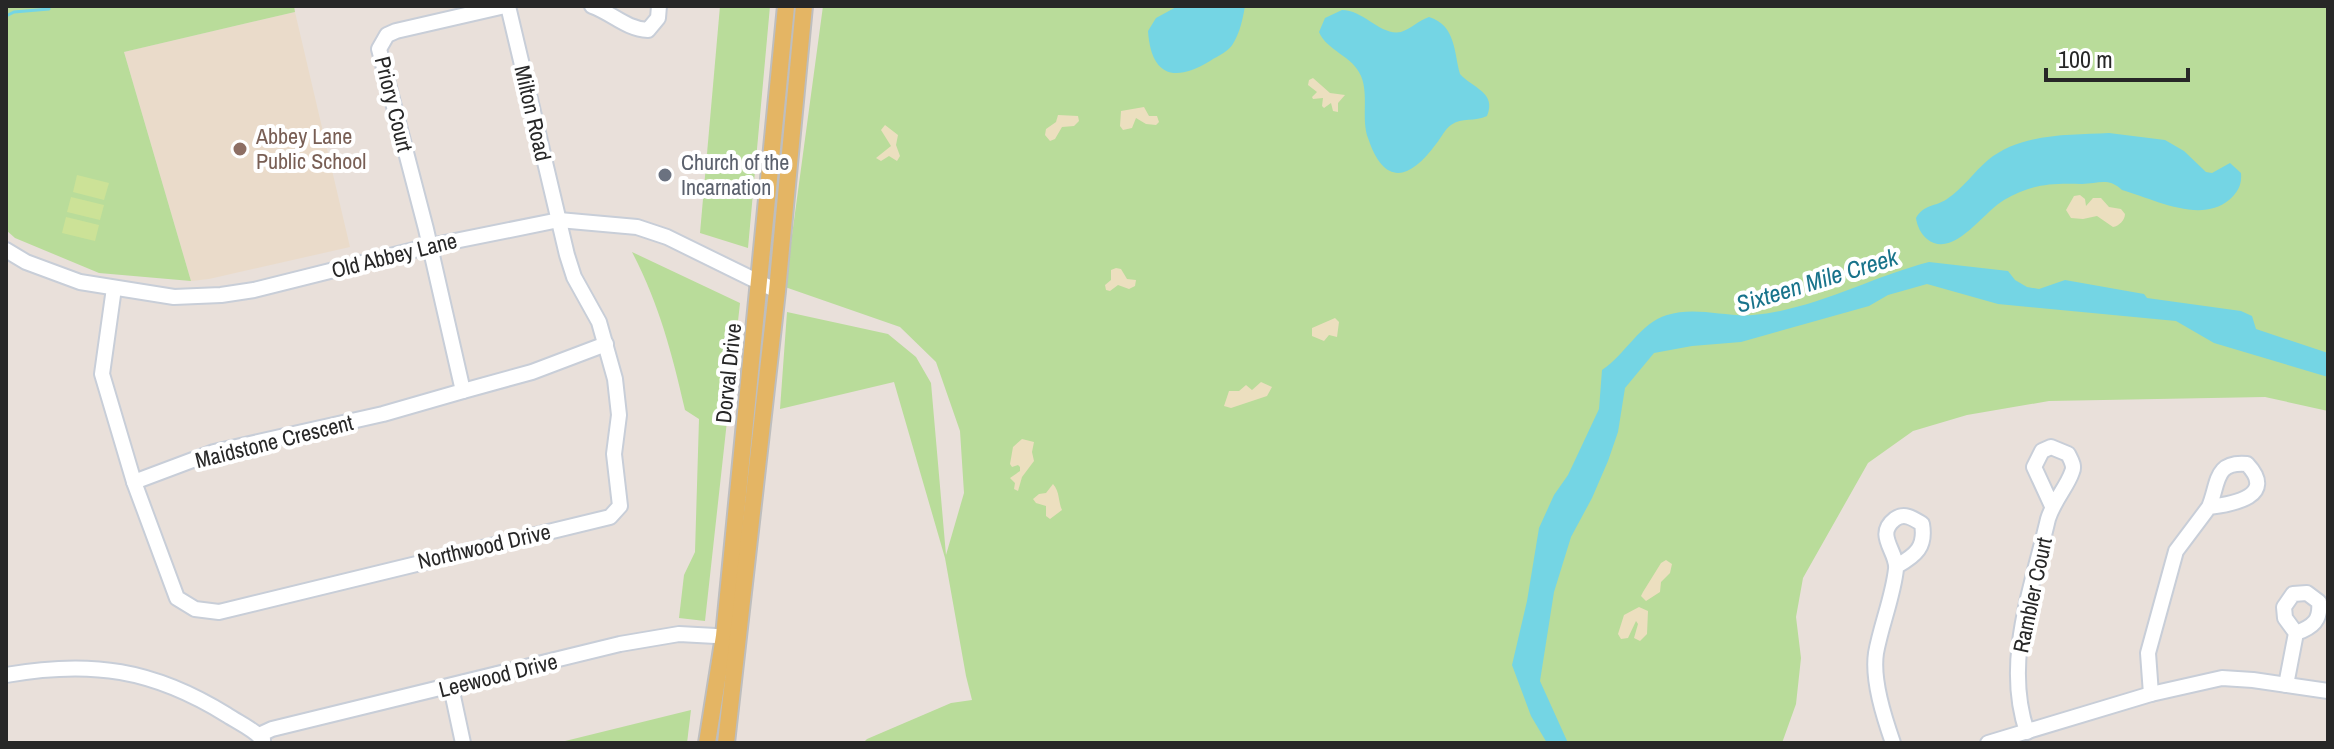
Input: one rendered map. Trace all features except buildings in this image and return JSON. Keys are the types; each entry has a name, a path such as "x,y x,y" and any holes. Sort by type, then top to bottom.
{"main road":[{"name":"Dorval Drive","path":"726,743 759,283 786,6"},
{"name":"Dorval Drive","path":"707,743 732,637 777,291 804,6"}],"street":[{"name":"Milton Road","path":"506,6 559,220"},
{"name":"Priory Court","path":"430,246 379,49 387,35 396,31 506,6"},
{"path":"602,7 634,29 648,30 658,18 659,6"},
{"name":"Old Abbey Lane","path":"6,250 51,273 114,288 174,297 221,295 430,246 559,220 637,227 667,237 777,291"},
{"name":"Northwood Drive","path":"134,482 177,598 195,609 219,612 610,517 620,506 614,454 619,407 599,322 574,277 559,220"},
{"path":"430,246 463,391"},
{"path":"114,288 102,374 134,482"},
{"name":"Maidstone Crescent","path":"134,482 214,452 383,414 532,372 606,344"},
{"name":"Rambler Court","path":"2027,732 2017,691 2018,649 2052,506"},
{"path":"2151,694 2148,653 2176,551 2209,507"},
{"path":"1893,743 1881,708 1876,656 1897,566"},
{"path":"2286,685 2296,633"},
{"name":"Leewood Drive","path":"262,739 272,729 620,644 679,634 732,637"},
{"path":"6,675 54,667 134,673 181,691 262,739"},
{"path":"1988,743 2151,694 2222,678 2328,691"},
{"path":"451,687 463,743"}],"shaded area":[{"name":"Abbey Lane Public School","path":"295,12 350,247 191,281 124,52"}],"green space":[{"path":"6,6 294,6 295,12 124,52 191,281 99,273 15,238 6,230"},
{"path":"720,6 770,6 748,248 700,233"},
{"path":"823,6 2328,6 2328,411 2265,397 2049,401 1967,415 1913,431 1868,463 1803,578 1796,617 1801,658 1796,704 1782,743 863,743 951,703 972,700 945,558 894,382 780,409 787,312 888,334 916,357 931,383 946,555 964,493 960,431 936,362 900,327 785,287"},
{"path":"77,175 109,183 104,200 73,192"},
{"path":"71,197 104,205 100,220 67,212"},
{"path":"66,217 99,225 95,241 62,233"},
{"path":"632,252 740,303 705,621 679,618 684,575 695,552 699,419 685,410 664,329"},
{"path":"691,710 687,743 557,743"}],"sand":[{"path":"1313,78 1330,93 1345,95 1338,103 1338,112 1333,111 1331,103 1324,108 1323,98 1313,99 1317,92 1308,85"},
{"path":"1144,107 1149,116 1157,116 1159,122 1156,125 1146,124 1136,118 1132,128 1123,130 1120,126 1121,111"},
{"path":"1058,115 1078,116 1079,121 1074,126 1062,127 1055,139 1050,141 1045,135 1046,129 1056,122"},
{"path":"885,125 898,135 896,145 900,156 897,161 889,156 881,161 876,158 891,146 881,130"},
{"path":"2080,195 2085,199 2086,206 2093,198 2101,198 2109,207 2121,209 2124,218 2113,227 2097,216 2071,218 2066,210 2074,196"},
{"path":"1121,269 1127,279 1136,280 1135,286 1129,289 1118,285 1110,291 1106,290 1105,285 1111,280 1111,270"},
{"path":"1335,318 1339,322 1337,337 1329,335 1324,341 1312,336 1312,328"},
{"path":"1261,382 1272,387 1267,396 1231,408 1224,406 1229,391 1239,391 1246,385 1252,390"},
{"path":"1022,439 1034,442 1034,461 1022,477 1018,491 1010,478 1020,471 1020,467 1010,464 1013,447"},
{"path":"1053,484 1062,510 1050,519 1046,516 1046,506 1033,499 1046,493"},
{"path":"1666,560 1672,564 1670,573 1661,582 1660,592 1646,601 1641,596"},
{"path":"1639,607 1648,611 1647,634 1640,641 1634,638 1636,621 1628,638 1621,639 1618,634 1624,615"}],"water":[{"path":"1178,6 1245,6 1238,34 1229,48 1197,68 1175,73 1159,66 1150,46 1148,31 1156,18"},
{"path":"1342,10 1358,14 1393,32 1405,31 1429,17 1438,21 1449,33 1460,74 1482,91 1489,101 1487,116 1455,123 1416,165 1398,173 1389,171 1374,154 1368,138 1361,76 1352,63 1328,44 1319,32 1325,18"},
{"path":"2109,133 2165,140 2184,151 2206,172 2212,173 2230,163 2241,173 2239,188 2229,200 2217,207 2191,210 2122,190 2107,182 2051,184 2004,200 1967,232 1947,243 1937,244 1927,239 1920,230 1916,218 1919,213 1953,195 2001,151 2046,137"},
{"name":"Sixteen Mile Creek","path":"1929,262 2008,271 2027,287 2039,289 2065,280 2144,294 2147,298 2241,311 2252,316 2256,329 2328,353 2328,377 2214,343 2176,321 1998,304 1927,284 1888,295 1869,306 1741,342 1654,353 1625,388 1618,432 1608,461 1571,537 1554,592 1540,681 1568,743 1547,743 1531,716 1512,665 1539,528 1599,409 1602,370 1649,325 1667,315 1688,311 1742,315 1775,312 1820,300"}],"waterway":[{"path":"6,16 14,12 49,9 49,6"}],"place":[{"name":"Abbey Lane Public School","path":"240,149"},
{"name":"Church of the Incarnation","path":"665,175"}]}
